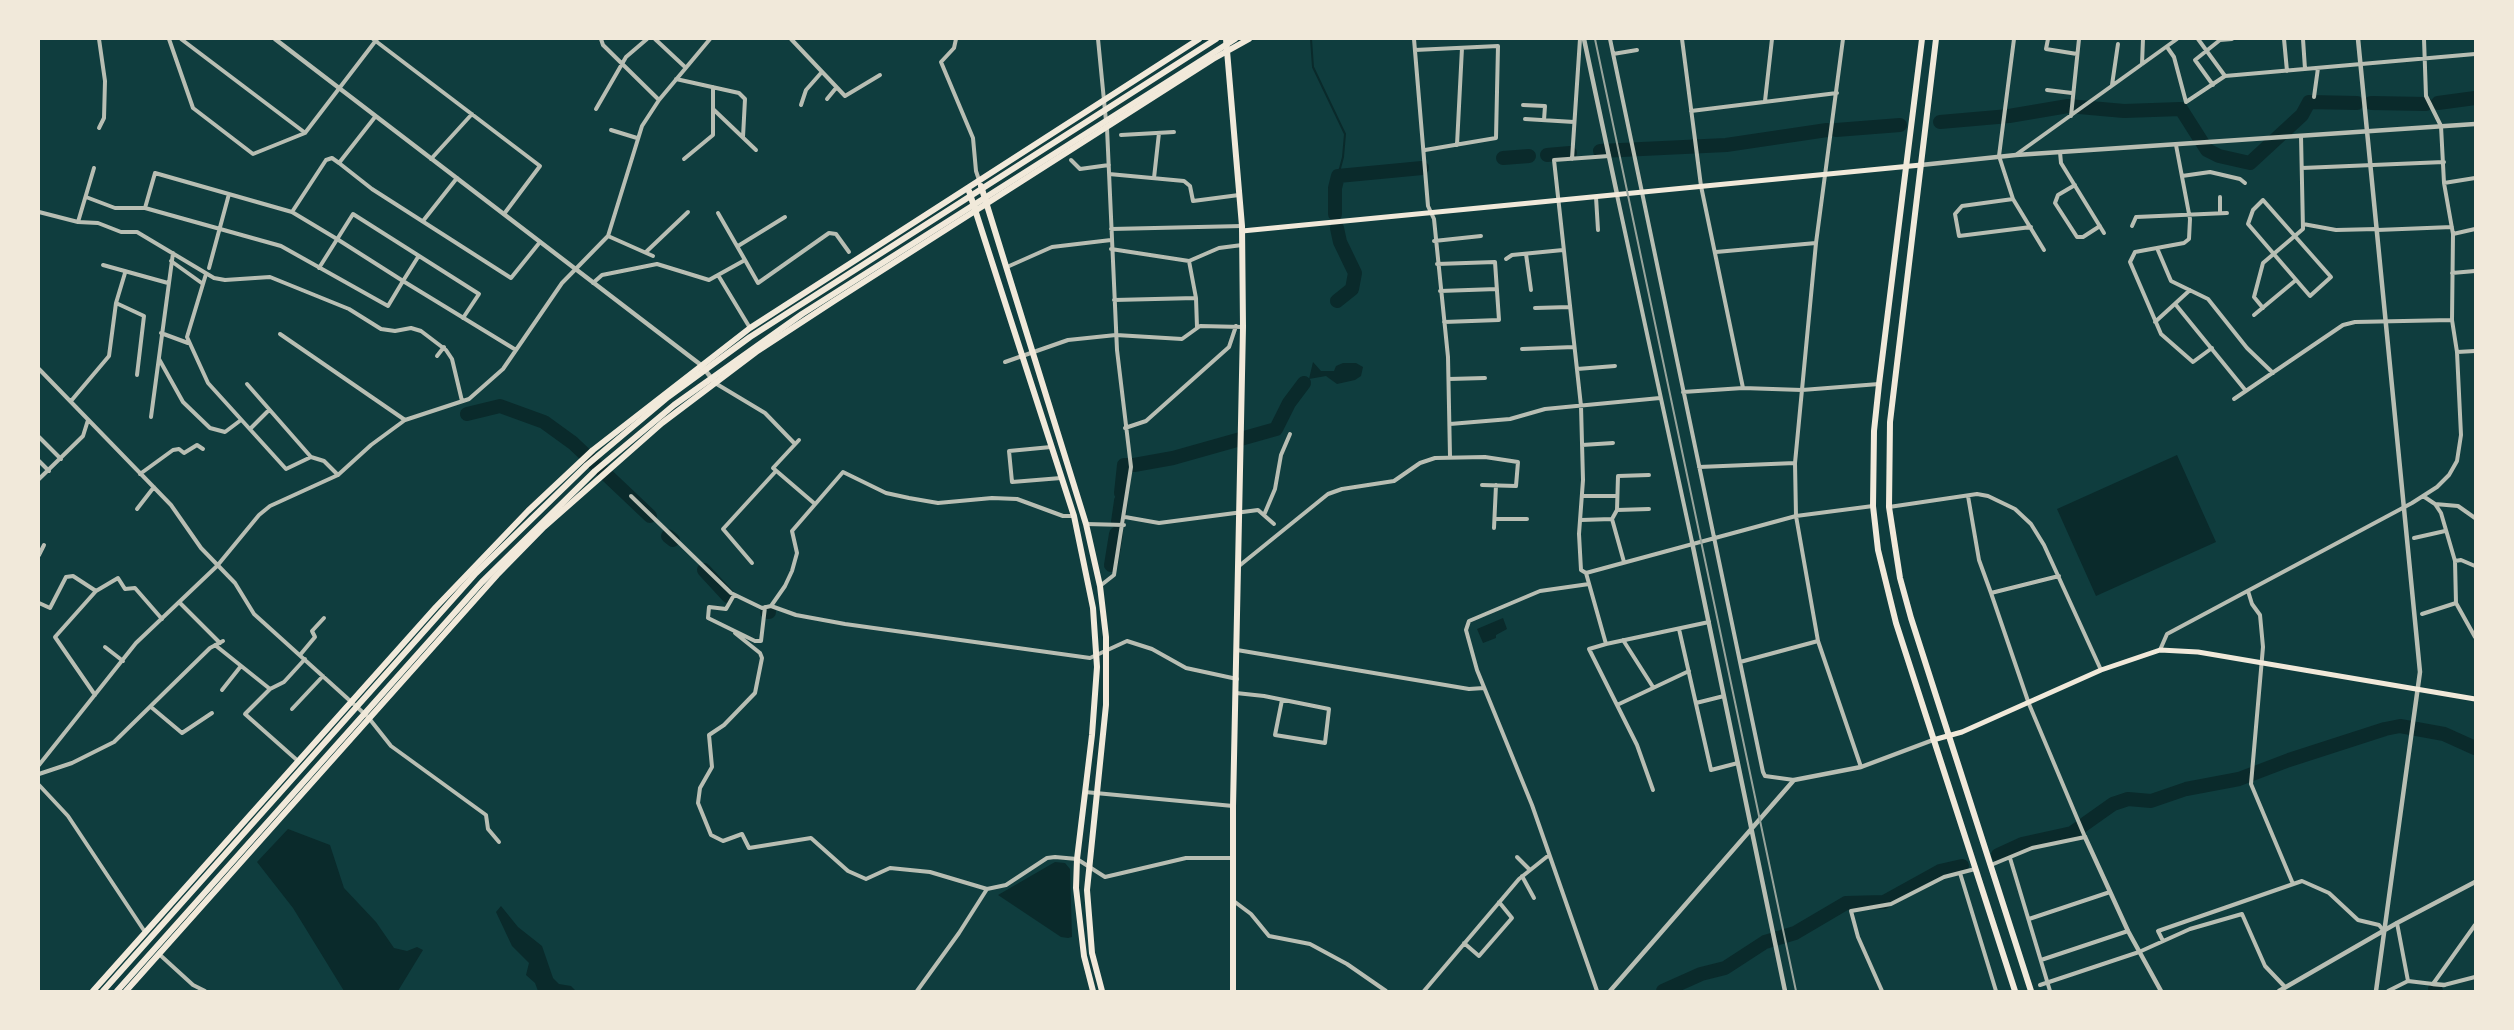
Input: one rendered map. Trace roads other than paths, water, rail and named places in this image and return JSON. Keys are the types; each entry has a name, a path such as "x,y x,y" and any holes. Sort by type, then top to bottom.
{"main road":[{"path":"93,991 351,701 481,559 593,450 750,328 1199,39"},
{"path":"103,991 476,573 595,458 668,397 750,337 1216,39"},
{"path":"1226,39 1242,229 1237,679 1233,806 1235,858 1233,991"},
{"path":"117,991 482,582 558,504 620,450 683,398 793,320 1235,39"},
{"path":"126,991 368,717 505,567 609,468 714,382 834,301 1213,59 1249,39"},
{"path":"1922,39 1874,431 1873,506 1884,581 2015,991"},
{"path":"1936,39 1890,422 1889,507 1900,578 1948,736 2031,991"},
{"path":"1242,229 1432,213 1921,165"},
{"path":"980,180 1086,524 1100,586 1107,649 1107,705 1087,890 1092,953 1102,991"},
{"path":"968,187 1074,516 1094,608 1097,654 1092,735 1077,860 1076,888 1084,956 1093,991"},
{"path":"1933,740 2029,704 2101,670 2160,650 2198,652 2475,699"}],"street":[{"path":"99,39 105,81 104,118 99,128"},
{"path":"169,39 193,108 252,154 305,133 375,40 540,166 504,214"},
{"path":"181,39 305,133"},
{"path":"275,39 701,365 714,382 765,413 795,444"},
{"path":"601,39 603,45 622,65 659,100"},
{"path":"596,109 626,57 647,39"},
{"path":"656,39 685,67"},
{"path":"39,763 123,662 162,619 217,566 259,514 270,506 338,476 371,445 405,420 462,401 483,388 502,369 561,283 608,236 642,126 659,100 710,39"},
{"path":"791,39 844,96 880,75"},
{"path":"956,39 954,48 942,62 973,138 976,171 980,180"},
{"path":"1098,39 1107,127 1116,335 1131,467 1124,525 1114,576 1100,586"},
{"path":"1414,39 1428,206 1432,213 1449,379 1450,456"},
{"path":"1572,159 1582,39"},
{"path":"1582,39 1692,542 1785,991"},
{"path":"1610,39 1763,772 1765,776 1794,780 1861,767 1933,740"},
{"path":"1682,39 1701,186 1743,388"},
{"path":"1765,101 1772,39"},
{"path":"1843,39 1827,174 1816,243 1795,464 1796,516 1818,641 1861,767"},
{"path":"2014,39 1999,156 2013,199 2044,250"},
{"path":"2048,39 2046,49 2077,54"},
{"path":"2071,113 2079,39"},
{"path":"2142,64 2144,39"},
{"path":"2016,155 2071,113 2177,39"},
{"path":"2198,39 2226,76"},
{"path":"2213,85 2195,60 2219,40 2232,39"},
{"path":"2284,39 2287,71"},
{"path":"2303,39 2306,69"},
{"path":"2358,39 2420,672 2376,991"},
{"path":"2160,650 2167,634 2423,496 2449,475 2460,448 2457,352 2452,320 2453,234 2444,183 2441,126 2426,96 2424,39"},
{"path":"2112,85 2118,44"},
{"path":"1415,50 1498,46 1496,138 1425,150"},
{"path":"2167,46 2174,57 2186,102 2226,76 2361,66 2475,54"},
{"path":"1457,145 1462,48"},
{"path":"1613,54 1637,50"},
{"path":"2314,97 2318,68"},
{"path":"801,105 806,90 821,73"},
{"path":"676,79 739,93 745,99 744,137"},
{"path":"684,159 713,135 713,87"},
{"path":"827,99 836,88"},
{"path":"2047,90 2072,93"},
{"path":"1691,111 1836,93"},
{"path":"1523,105 1545,106 1544,120"},
{"path":"713,110 756,150"},
{"path":"431,159 472,114"},
{"path":"339,163 375,117"},
{"path":"1525,119 1574,122"},
{"path":"1921,165 1999,156 2475,124"},
{"path":"611,130 637,138"},
{"path":"1121,135 1174,132"},
{"path":"1154,178 1159,133"},
{"path":"2263,308 2254,297 2263,263 2303,229 2301,136"},
{"path":"2176,145 2189,213 2187,241 2135,252 2130,259 2161,334 2191,361 2198,360 2212,348"},
{"path":"2060,152 2061,163 2103,233"},
{"path":"1606,644 1586,573 1581,570 1581,406 1554,160 1609,156"},
{"path":"292,212 326,160 332,158 511,278 540,242"},
{"path":"1071,160 1080,169 1109,165"},
{"path":"2302,168 2444,162"},
{"path":"78,222 94,168"},
{"path":"2182,176 2210,172 2240,179 2245,183"},
{"path":"145,208 156,173 292,212 516,350"},
{"path":"1109,174 1184,181 1190,186 1193,201 1239,195"},
{"path":"423,221 457,178"},
{"path":"2444,183 2475,178"},
{"path":"2075,185 2058,195 2055,203 2078,237 2083,237 2100,226"},
{"path":"209,268 229,194"},
{"path":"86,197 115,208 145,208 281,246 388,306 418,257"},
{"path":"1596,197 1598,230"},
{"path":"2220,197 2220,213"},
{"path":"2013,199 1962,206 1955,214 1959,236 2031,227"},
{"path":"2263,200 2331,277 2310,296 2274,254 2248,224 2253,210 2263,200"},
{"path":"39,212 78,222 98,223 121,232 137,232 206,274 225,280 270,277 349,309 381,328 395,331 411,328 421,331 444,347 452,359 462,401"},
{"path":"646,252 688,212"},
{"path":"718,213 758,283 829,233 836,234 849,252"},
{"path":"2132,226 2136,218 2189,213 2227,213"},
{"path":"319,268 353,214 479,294 464,318"},
{"path":"738,246 785,217"},
{"path":"2303,224 2336,230 2452,227"},
{"path":"1111,229 1242,229"},
{"path":"2453,234 2475,229"},
{"path":"608,236 652,256"},
{"path":"1434,241 1481,236"},
{"path":"1007,267 1052,247 1111,240"},
{"path":"1716,252 1816,243"},
{"path":"1111,248 1189,261 1219,248 1242,245"},
{"path":"2157,248 2171,281 2208,299 2247,348 2273,373"},
{"path":"1506,259 1526,254 1563,250"},
{"path":"152,417 173,253"},
{"path":"1526,254 1531,290"},
{"path":"593,283 602,275 657,264 709,280 745,260"},
{"path":"171,261 203,284"},
{"path":"1189,261 1196,298 1197,328"},
{"path":"1437,264 1495,262 1499,320 1444,322"},
{"path":"103,265 125,273 168,283"},
{"path":"2452,273 2475,271"},
{"path":"71,401 109,356 116,303 125,273"},
{"path":"206,274 187,337 208,383 286,470 311,457"},
{"path":"718,275 750,328"},
{"path":"2254,315 2296,280"},
{"path":"1440,291 1497,289"},
{"path":"2155,322 2190,290"},
{"path":"1114,300 1196,298"},
{"path":"116,303 144,316 137,375"},
{"path":"2176,304 2246,391"},
{"path":"1534,308 1569,307"},
{"path":"2234,399 2343,325 2355,322 2452,320"},
{"path":"1005,362 1068,340 1116,335 1182,339 1200,326 1240,327 1229,347 1146,421 1125,428"},
{"path":"161,333 188,343"},
{"path":"280,334 405,420"},
{"path":"437,356 444,347"},
{"path":"1522,349 1574,347"},
{"path":"2457,352 2475,351"},
{"path":"159,358 183,402 210,428 225,432 241,420"},
{"path":"1577,369 1615,366"},
{"path":"39,369 171,505 201,548 235,583 254,614 368,717 392,746 486,815 488,829 499,842"},
{"path":"1449,379 1485,378"},
{"path":"247,384 311,457 324,461 338,476"},
{"path":"1683,393 1743,388 1802,390 1879,384"},
{"path":"1450,424 1510,419 1545,409 1660,398"},
{"path":"250,429 269,411"},
{"path":"39,479 83,436 88,420"},
{"path":"1264,515 1275,489 1281,455 1290,434"},
{"path":"39,436 61,459"},
{"path":"799,440 772,468 815,504"},
{"path":"1582,445 1613,443"},
{"path":"140,474 173,450 178,449 184,453 197,445 203,449"},
{"path":"1051,447 1009,451 1012,482 1062,478"},
{"path":"1238,566 1328,494 1342,489 1394,481 1420,463 1450,456 1518,462 1516,486 1482,485"},
{"path":"39,461 49,471"},
{"path":"1700,467 1795,464"},
{"path":"752,563 723,529 776,471"},
{"path":"771,606 785,586 797,553 792,531 843,472 886,494 938,503 992,498 1017,499 1063,516 1074,516"},
{"path":"1624,562 1612,519 1617,510 1618,476 1649,476"},
{"path":"1494,528 1496,485"},
{"path":"137,509 154,487"},
{"path":"631,496 734,595 765,607 771,606 796,615 845,624 1090,658 1127,641 1152,649 1186,668 1237,679"},
{"path":"1582,496 1617,496"},
{"path":"1889,507 1968,496 1989,496 2015,509 2038,534 2101,670"},
{"path":"1968,496 1979,560 2029,704 2085,837 2128,931 2161,991"},
{"path":"2423,496 2435,504 2441,513 2455,561 2456,603 2475,637"},
{"path":"2435,504 2458,506 2475,518"},
{"path":"1586,573 1692,542 1796,516 1873,506"},
{"path":"1617,510 1649,509"},
{"path":"1125,517 1159,523 1258,510 1274,525"},
{"path":"1494,519 1527,519"},
{"path":"1581,520 1612,519"},
{"path":"1086,524 1124,525"},
{"path":"2414,538 2445,531"},
{"path":"39,555 44,545"},
{"path":"2455,561 2461,560 2475,566"},
{"path":"39,603 50,608 66,577 73,576 96,591"},
{"path":"1991,593 2059,576"},
{"path":"95,695 55,637 96,591 118,578 125,589 135,588 162,619"},
{"path":"1589,584 1540,591 1469,621 1466,630 1484,688 1549,855 1597,991"},
{"path":"2247,591 2260,615 2261,664 2251,784 2293,884"},
{"path":"734,595 726,609 709,607 708,618 755,641 761,641 765,607"},
{"path":"39,774 72,762 114,742 215,645 222,642 179,602"},
{"path":"2422,614 2456,603"},
{"path":"300,655 315,637 312,631 324,618"},
{"path":"1653,790 1637,745 1589,649 1709,622"},
{"path":"1679,629 1711,770 1738,763"},
{"path":"735,633 760,653 762,658 755,693 724,725 709,735 712,767 700,788 698,803 711,835 723,841 742,834 749,848 811,838 848,871 866,879 890,867 930,872 987,889 1006,885 1047,858 1077,860 1105,877 1186,858 1235,858"},
{"path":"1623,640 1653,687"},
{"path":"1740,662 1818,641"},
{"path":"215,645 270,689"},
{"path":"105,647 123,662"},
{"path":"1237,650 1469,690 1484,688"},
{"path":"298,761 245,714 270,689 284,682 305,659"},
{"path":"222,690 241,666"},
{"path":"1617,705 1689,671"},
{"path":"292,709 323,676"},
{"path":"1236,693 1282,700 1329,709 1325,743 1275,735 1282,700"},
{"path":"1696,703 1724,696"},
{"path":"151,707 182,733 213,713"},
{"path":"1610,991 1794,780"},
{"path":"39,785 68,816 146,933"},
{"path":"1085,792 1233,806"},
{"path":"1990,866 2032,849 2085,837"},
{"path":"1424,991 1522,876 1549,855"},
{"path":"1517,857 1530,870"},
{"path":"2010,858 2050,991"},
{"path":"1882,991 1858,937 1851,911 1891,904 1944,877 1975,869"},
{"path":"1960,873 1996,991"},
{"path":"1522,876 1534,898"},
{"path":"2163,941 2158,931 2302,881 2329,893 2358,920 2379,925 2384,931"},
{"path":"2279,991 2397,923 2475,882"},
{"path":"917,991 959,933 987,889"},
{"path":"2029,919 2110,891"},
{"path":"1234,902 1251,914 1269,936 1310,944 1347,964 1386,991"},
{"path":"1464,943 1479,956 1512,918 1499,902"},
{"path":"2040,985 2139,952 2215,920 2242,914 2265,966 2285,987"},
{"path":"2397,923 2408,981"},
{"path":"2433,984 2475,925"},
{"path":"2041,960 2128,931"},
{"path":"159,954 194,985 205,991"},
{"path":"2388,991 2408,981 2444,985 2475,977"}],"water":[{"path":"1313,362 1321,371 1334,371 1336,366 1343,363 1356,363 1363,367 1361,376 1355,380 1337,384 1326,376 1309,379"},
{"path":"2177,455 2216,542 2096,596 2057,509"},
{"path":"1503,618 1507,629 1496,635 1496,638 1483,643 1477,629"},
{"path":"288,829 330,845 344,888 376,922 394,948 407,951 417,947 423,950 398,991 344,991 293,908 257,862"},
{"path":"1055,862 1065,863 1070,869 1072,937 1068,938 1061,937 998,895"},
{"path":"501,906 518,927 542,946 553,978 559,984 571,986 576,991 538,991 535,983 526,975 529,963 512,946 496,912"}],"waterway":[{"path":"1311,39 1313,67 1345,134 1343,157 1338,176"},
{"path":"2438,103 2475,98"},
{"path":"1940,122 2009,116 2068,106 2124,111 2181,109 2207,150 2219,156 2250,163 2302,115 2309,102 2357,103"},
{"path":"2371,103 2426,104"},
{"path":"1836,130 1900,125"},
{"path":"1600,151 1726,145 1827,130"},
{"path":"1547,155 1570,153"},
{"path":"1503,158 1529,156"},
{"path":"1335,214 1335,188 1338,176 1422,168"},
{"path":"1337,228 1340,242 1355,273 1352,289 1337,301"},
{"path":"1134,465 1173,458 1276,429 1289,403 1304,383"},
{"path":"467,414 500,406 544,422 573,443 650,516"},
{"path":"1121,493 1124,465 1128,465"},
{"path":"1118,522 1121,501"},
{"path":"1111,565 1116,534"},
{"path":"668,536 673,540"},
{"path":"704,570 728,596"},
{"path":"1998,855 2022,844 2072,833 2113,804 2128,799 2151,801 2186,789 2239,779 2385,729 2400,726 2444,734 2475,748"},
{"path":"1663,991 1701,974 1725,968 1765,942 1795,933 1846,903 1884,902 1940,871 1962,866"}],"railway":[{"path":"1595,39 1796,991"}]}
